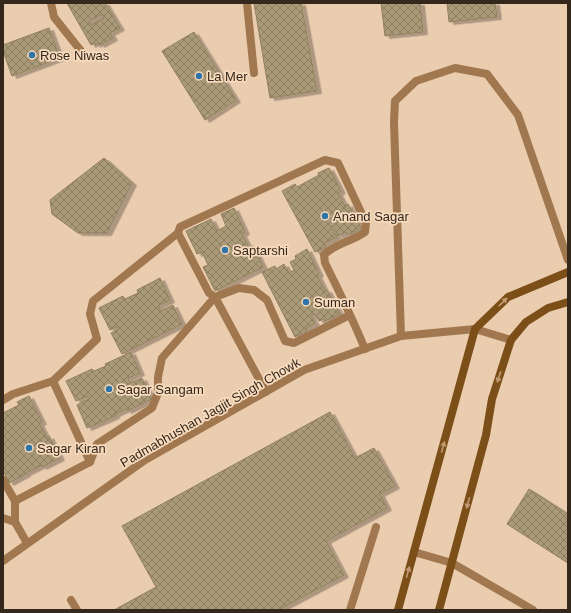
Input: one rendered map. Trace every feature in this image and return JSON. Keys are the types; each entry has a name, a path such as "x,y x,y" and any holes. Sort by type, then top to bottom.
{"main road":[{"path":"398,610 475,329 508,297 568,272"},
{"path":"439,610 486,435 492,399 511,340 526,322 548,308 568,302"}],"street":[{"path":"51,3 54,17 81,51"},
{"path":"247,3 254,73"},
{"path":"401,336 394,122 396,101 416,81 455,68 487,74 518,115 568,260"},
{"path":"3,400 12,394 53,381 97,339 90,314 93,301 178,233 180,227 325,160 338,163 366,223 365,232 328,251 324,255 326,263 365,349"},
{"path":"178,233 210,293 215,297 266,392"},
{"path":"15,501 90,462 97,444 152,408 158,393 158,378 162,358 215,297 239,288 254,290 267,300 285,341 294,343 350,315"},
{"path":"475,329 511,340"},
{"name":"Padmabhushan Jagjit Singh Chowk","path":"3,561 145,460 304,370 401,336 475,329"},
{"path":"53,381 90,462"},
{"path":"3,480 15,501 15,522 27,543"},
{"path":"3,518 15,522"},
{"path":"350,610 376,527"},
{"path":"414,552 452,563 533,610"},
{"path":"71,600 77,610"}],"building":[{"path":"67,3 105,3 120,28 110,33 113,38 100,45 99,43 96,45 95,43 91,45","holes":["102,14 104,18 91,25 89,21"]},
{"path":"254,3 301,3 317,91 270,98"},
{"path":"381,3 420,3 423,32 385,36"},
{"path":"447,3 495,3 497,17 449,22"},
{"name":"Rose Niwas","path":"49,28 60,58 12,76 3,51 3,45"},
{"name":"La Mer","path":"194,32 236,100 205,120 162,51"},
{"path":"104,158 132,183 107,233 78,233 52,214 50,200"},
{"name":"Anand Sagar","path":"329,168 341,191 338,193 345,206 348,204 361,228 348,235 346,232 338,236 333,226 331,227 337,237 324,243 326,247 315,252 282,191 295,184 297,187 319,175 318,173"},
{"name":"Saptarshi","path":"234,208 245,232 242,234 249,248 253,246 263,267 215,291 203,267 208,265 202,252 197,254 186,231 211,219 217,231 226,226 221,214"},
{"name":"Suman","path":"307,249 325,291 327,290 340,314 325,321 324,319 319,321 315,314 311,316 315,323 306,328 307,331 295,337 262,272 275,266 276,269 284,264 289,273 294,270 290,262 296,259 295,256"},
{"name":"Sagar Sangam","path":"160,278 170,300 158,306 160,311 173,305 182,324 122,354 111,333 119,329 118,326 110,330 99,308 123,296 125,299 138,293 137,290"},
{"name":"Sagar Sangam","path":"131,352 140,373 128,378 130,383 142,378 152,399 127,411 126,409 115,414 115,416 87,428 77,405 89,399 87,396 76,401 66,381 92,369 94,371 106,366 105,364"},
{"name":"Sagar Kiran","path":"29,396 42,422 39,423 47,438 49,436 60,458 42,467 42,465 9,483 3,470 3,413 19,405 17,402"},
{"path":"330,412 355,458 374,448 395,486 380,494 387,508 326,541 344,575 278,610 114,610 156,587 122,526"},
{"path":"529,489 568,514 568,563 507,524"}],"place":[{"name":"Rose Niwas","path":"32,55"},
{"name":"La Mer","path":"199,76"},
{"name":"Anand Sagar","path":"325,216"},
{"name":"Saptarshi","path":"225,250"},
{"name":"Suman","path":"306,302"},
{"name":"Sagar Sangam","path":"109,389"},
{"name":"Sagar Kiran","path":"29,448"}]}
